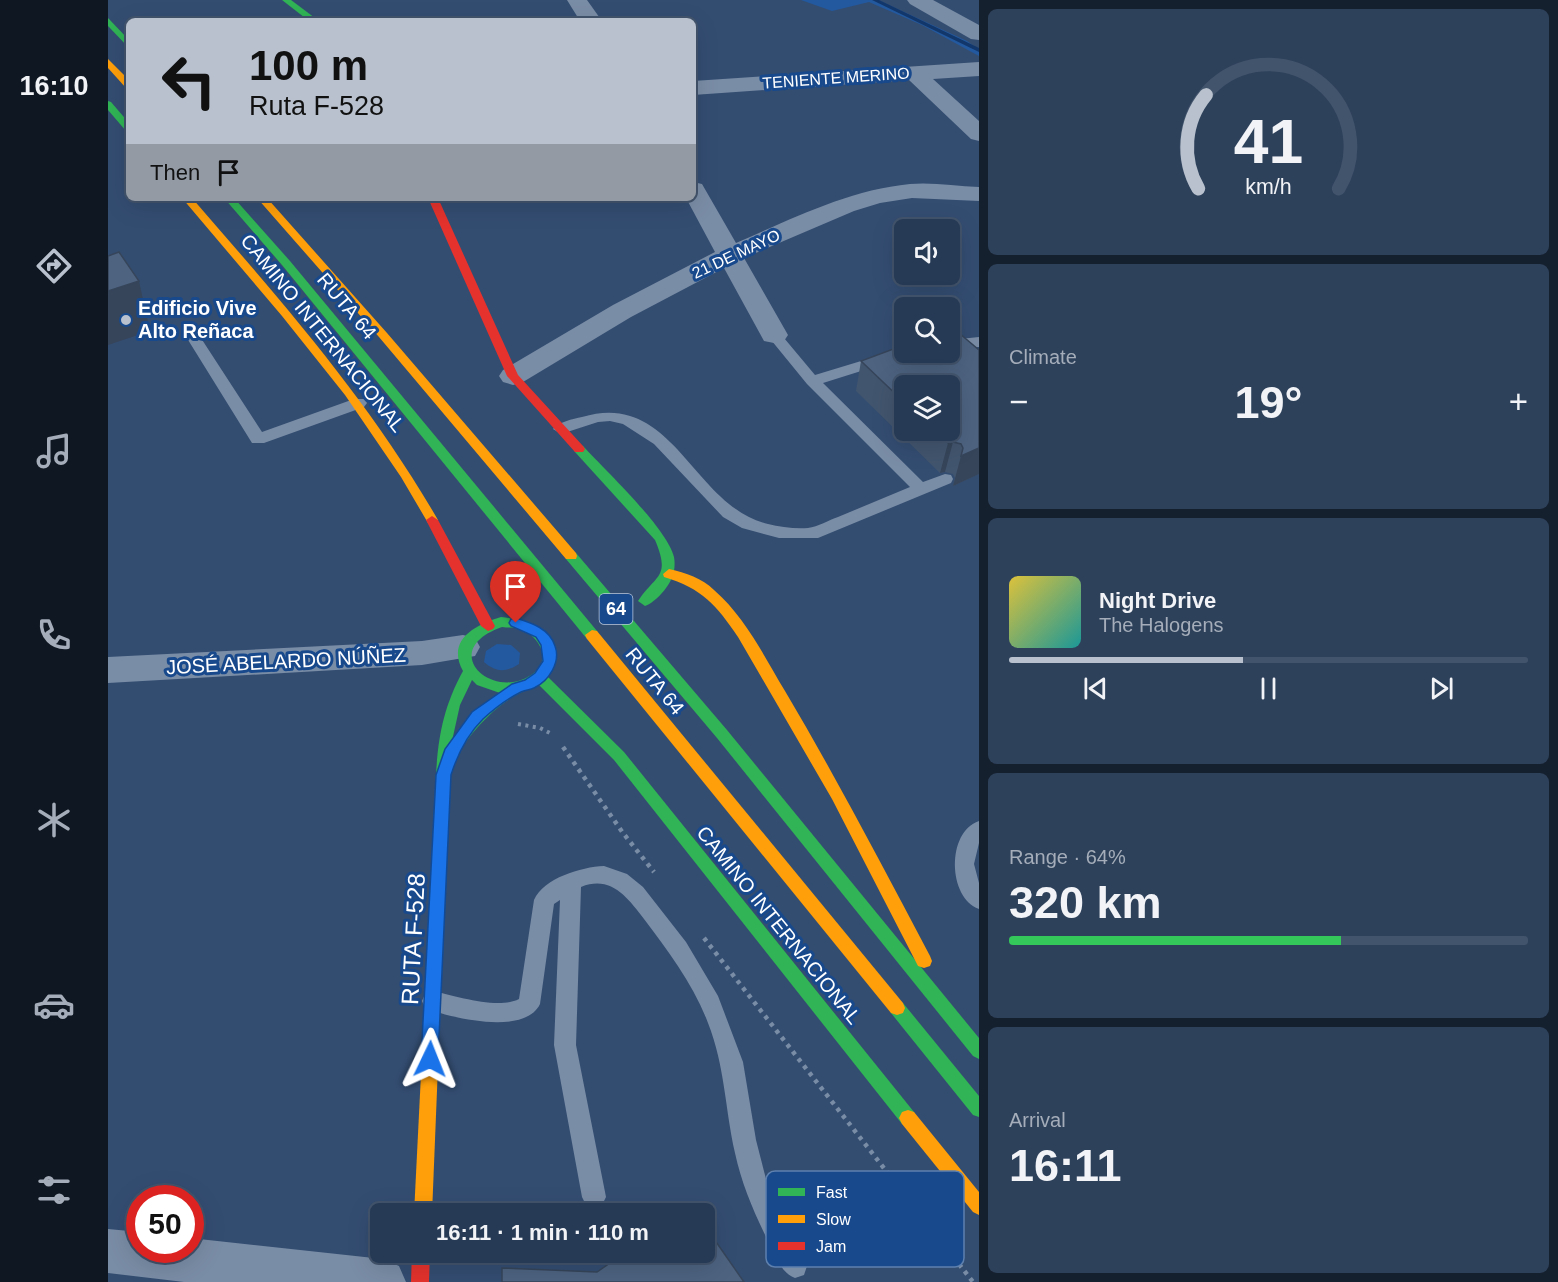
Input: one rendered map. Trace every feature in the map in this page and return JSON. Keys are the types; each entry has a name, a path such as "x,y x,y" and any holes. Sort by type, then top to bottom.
{"main road":[{"path":"286,0 311,18"},
{"path":"108,21 126,42"},
{"path":"108,62 126,83"},
{"path":"108,104 126,125"},
{"name":"CAMINO INTERNACIONAL","path":"190,201 359,403 405,470 488,626"},
{"name":"RUTA 64","path":"232,201 286,263 462,476 979,1109"},
{"name":"RUTA 64","path":"265,201 391,344 722,734 979,1051"},
{"path":"434,201 513,376 660,538 671,562 669,574 664,584 645,601"},
{"path":"669,574 689,578 707,589 725,610 760,662 801,729 960,1029"},
{"path":"488,626 508,623 529,627 540,634 555,652 540,677"},
{"name":"RUTA F-528","path":"424,1203 443,775 441,751 444,726 477,631 488,626"},
{"name":"RUTA F-528","path":"466,661 489,687 517,688 530,684 540,677"},
{"name":"CAMINO INTERNACIONAL","path":"540,677 619,756 951,1171"},
{"name":"RUTA F-528","path":"443,775 451,753 477,716 517,688"},
{"name":"CAMINO INTERNACIONAL","path":"964,1187 979,1206"},
{"path":"420,1282 421,1263"}],"street":[{"path":"577,0 589,18"},
{"path":"917,0 979,34"},
{"name":"TENIENTE MERINO","path":"696,88 979,69"},
{"path":"914,73 979,134"},
{"name":"21 DE MAYO","path":"513,376 622,310 732,254 845,206 876,196 931,190 979,194"},
{"path":"696,194 732,254 774,336"},
{"name":"JOSÉ ABELARDO NÚÑEZ","path":"108,670 422,653 466,661"},
{"path":"108,1251 383,1282"}],"lane":[{"path":"192,335 258,439 359,403"},
{"path":"774,336 812,381 921,489"},
{"path":"960,343 979,342"},
{"path":"812,381 894,356"},
{"path":"561,429 606,416 630,420 641,425 730,514 757,527 775,532 812,534 945,479"},
{"path":"979,829 967,845 963,862 966,878 979,900"},
{"path":"433,1001 487,1012 505,1013 523,1010 529,1004 544,900 584,876 600,875 615,878 628,885 693,969 712,1004 733,1064 747,1154 766,1211"},
{"path":"571,882 565,1045 594,1197"}],"path":[{"path":"477,716 540,728 559,741 659,879"},
{"path":"703,936 886,1171"},
{"path":"961,1267 973,1282"}],"shaded area":[{"path":"801,0 878,0 967,41 979,50 979,56 922,25 869,2 832,11"},
{"path":"497,644 511,645 520,653 519,664 502,670 493,668 484,662 486,651"}],"building":[{"path":"119,252 139,281 108,291 108,256"},
{"path":"960,334 979,350 979,448 961,456 963,448 961,444 946,441 960,441 960,375 894,375 894,392 861,361 894,349 894,363 960,363"},
{"path":"715,1240 744,1282 502,1282 502,1268 597,1272 610,1263 715,1263"}],"waterway":[{"path":"875,0 979,50"}],"traffic: fast":[{"path":"286,0 311,18"},
{"path":"108,21 126,42"},
{"path":"108,104 126,125"},
{"path":"232,201 286,263 592,635"},
{"path":"579,449 660,538 665,549 668,558 668,573 665,580 645,601"},
{"path":"571,556 722,734 979,1051"},
{"path":"501,622 518,624 534,630 547,646 550,659 548,665 545,672 531,684 515,688 498,687 482,681 470,672 464,660 465,647 476,633 501,622"},
{"path":"442,794 446,732 453,705 468,674"},
{"path":"540,677 619,756 908,1118"},
{"path":"447,765 459,741 476,721 517,688"},
{"path":"897,1008 979,1109"}],"traffic: slow":[{"path":"108,62 126,83"},
{"path":"190,201 286,314 349,393 407,476 432,520"},
{"path":"265,201 383,335 571,556"},
{"path":"669,574 689,580 705,589 726,610 743,634 837,795 924,961"},
{"path":"592,635 897,1008"},
{"path":"423,1203 442,794"},
{"path":"908,1118 951,1171"},
{"path":"964,1187 979,1206"}],"traffic: jam":[{"path":"434,201 513,376 579,449"},
{"path":"432,520 488,626"},
{"path":"420,1282 421,1263"}],"place":[{"name":"Edificio Vive Alto Reñaca","path":"126,320"}],"route":[{"path":"430,1059 443,775 451,753 462,734 477,716 496,701 540,677 550,662 551,654 548,643 529,627 516,623"}]}
